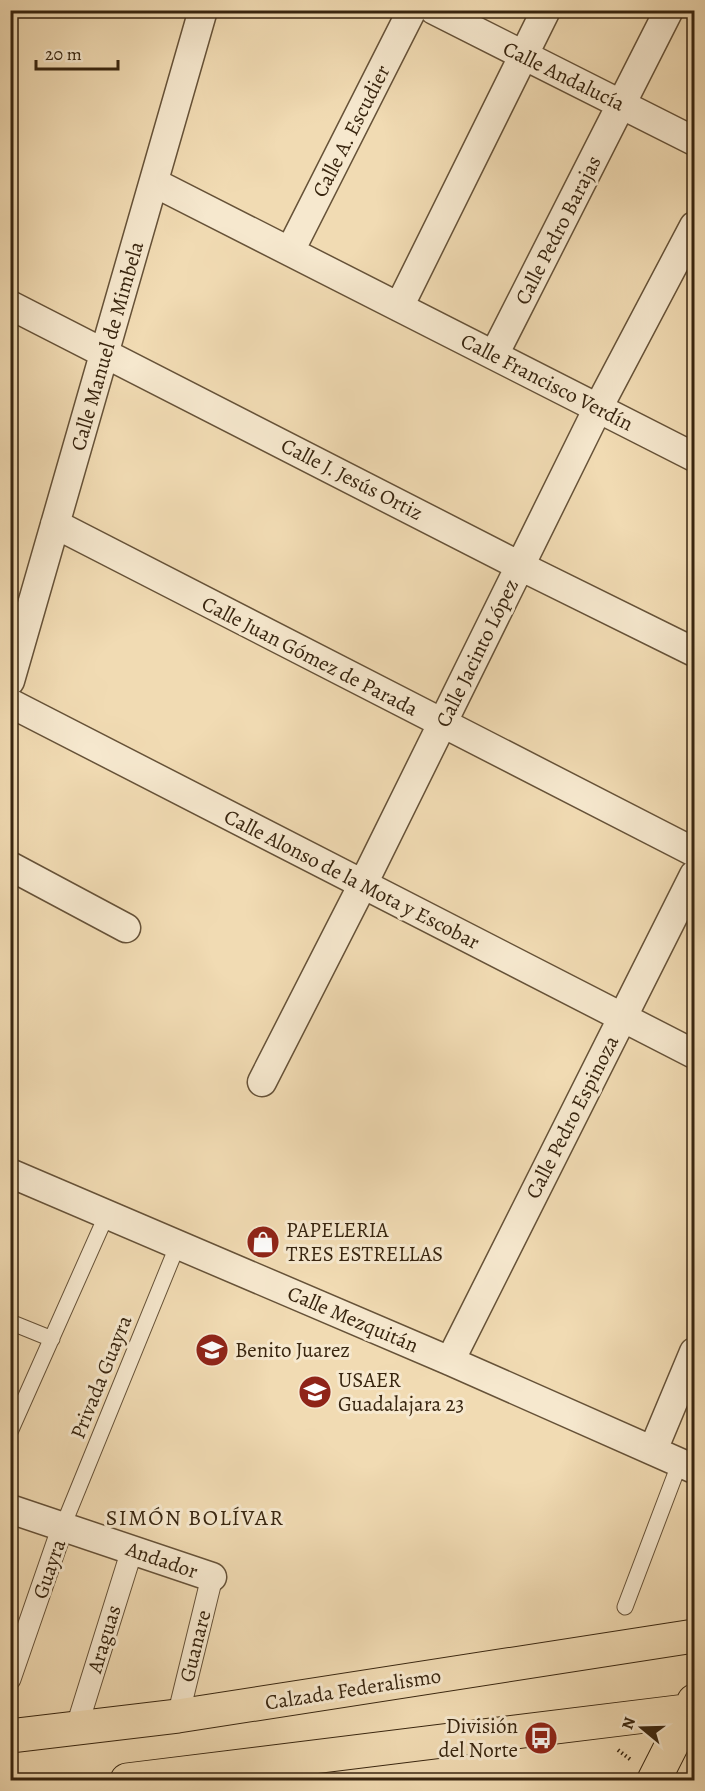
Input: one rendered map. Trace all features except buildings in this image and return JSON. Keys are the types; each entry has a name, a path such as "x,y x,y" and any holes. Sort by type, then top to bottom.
{"main road":[{"name":"Calzada Federalismo","path":"10,1736 178,1716 694,1636"},
{"path":"127,1780 693,1707"},
{"path":"654,1780 693,1707"}],"street":[{"name":"Calle Manuel de Mimbela","path":"10,681 17,633 55,524 203,10"},
{"name":"Calle A. Escudier","path":"290,251 412,10"},
{"name":"Calle Andalucía","path":"434,10 694,141"},
{"path":"399,307 546,10"},
{"name":"Calle Pedro Barajas","path":"495,355 669,10"},
{"name":"Calle Francisco Verdín","path":"154,183 694,457"},
{"name":"Calle Jacinto López","path":"262,1082 363,884 598,408 691,242"},
{"name":"Calle J. Jesús Ortiz","path":"10,305 106,352 520,566 694,652"},
{"name":"Calle Juan Gómez de Parada","path":"55,524 694,852"},
{"name":"Calle Alonso de la Mota y Escobar","path":"10,703 694,1054"},
{"path":"10,866 126,928"},
{"name":"Calle Pedro Espinoza","path":"450,1361 694,875"},
{"name":"Calle Mezquitán","path":"10,1173 450,1361 687,1466"},
{"path":"652,1450 694,1352"},
{"name":"Andador","path":"10,1509 212,1577"},
{"name":"Guayra","path":"10,1679 63,1527"},
{"name":"Araguas","path":"76,1729 132,1550"},
{"name":"Guanare","path":"178,1716 212,1577"}],"lane":[{"path":"10,1432 107,1214"},
{"name":"Privada Guayra","path":"63,1527 178,1244"},
{"path":"10,1322 52,1339"},
{"path":"625,1606 687,1466"}],"place":[{"name":"PAPELERIA TRES ESTRELLAS","path":"263,1242"},
{"name":"Benito Juarez","path":"212,1350"},
{"name":"USAER Guadalajara 23","path":"315,1392"},
{"name":"División del Norte","path":"541,1738"}],"district":[{"name":"SIMÓN BOLÍVAR","path":"195,1518"}]}
